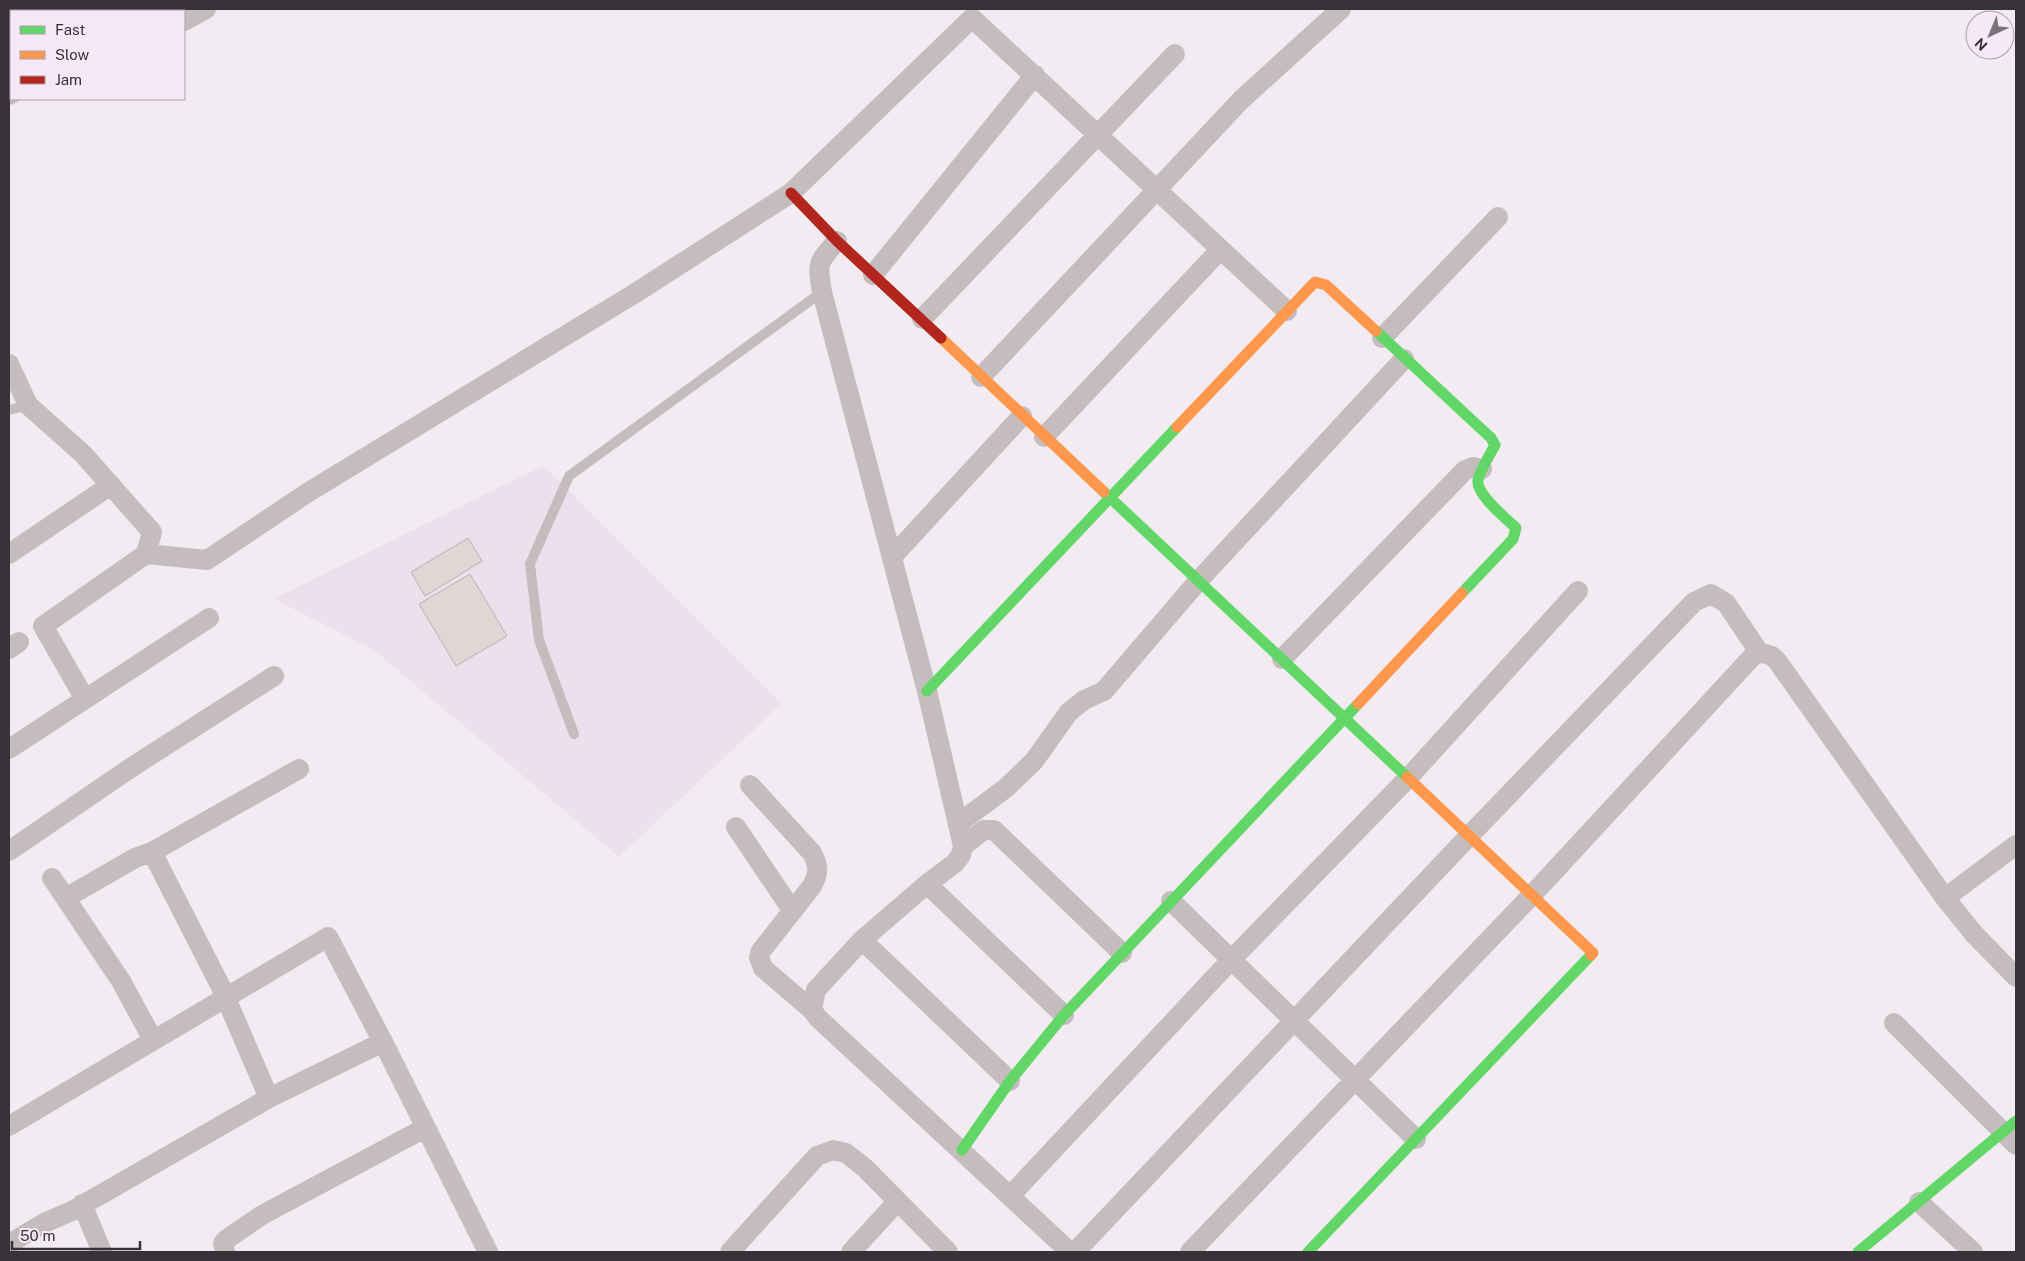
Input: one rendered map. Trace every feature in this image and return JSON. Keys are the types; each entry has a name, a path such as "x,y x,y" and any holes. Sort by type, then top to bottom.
{"street":[{"path":"185,20 206,9"},
{"path":"981,377 1241,100 1341,9"},
{"path":"146,554 208,560 307,493 638,292 791,193 972,18 1287,311"},
{"path":"922,319 1176,54"},
{"path":"872,275 1034,75"},
{"path":"791,193 872,275 922,319 1108,498 1199,580 1345,720 1590,948 1593,953 1592,957 1308,1252"},
{"path":"1382,338 1498,217"},
{"path":"812,1010 812,1000 816,990 862,940 927,884 956,863 961,855 963,846 927,690 817,268 821,258 837,241"},
{"path":"1044,437 1220,250"},
{"path":"927,690 1315,282 1320,282 1382,338 1491,438 1495,445 1478,480 1482,493 1516,528 1516,534 1345,720 1064,1015 1010,1081 962,1150"},
{"path":"958,824 1006,788 1034,761 1069,712 1084,700 1104,691 1199,580 1404,359"},
{"path":"9,364 18,407 83,454 152,532 146,554 44,626 85,699"},
{"path":"892,557 1022,416"},
{"path":"1282,659 1465,470 1473,467 1482,469"},
{"path":"9,554 111,485"},
{"path":"1011,1195 1231,960 1408,778 1578,591"},
{"path":"1076,1252 1469,836 1694,602 1711,594 1726,603 1759,652"},
{"path":"9,749 209,618"},
{"path":"1190,1252 1532,895 1752,657 1759,652 1764,652 1778,662 1945,898 1974,934 2016,977"},
{"path":"9,851 132,767 274,676"},
{"path":"76,892 135,858 152,852 299,769"},
{"path":"750,784 812,853 817,863 818,875 761,951 759,962 1070,1252"},
{"path":"736,827 792,910"},
{"path":"963,846 984,830 994,830 1122,952"},
{"path":"1945,898 2016,845"},
{"path":"152,852 225,996 269,1098"},
{"path":"52,878 122,981 153,1040"},
{"path":"927,884 1064,1015"},
{"path":"1171,901 1416,1138"},
{"path":"9,1126 225,996 328,937 488,1252"},
{"path":"862,940 1010,1081"},
{"path":"1858,1252 1918,1202 2011,1133 1894,1023"},
{"path":"9,1244 269,1098 383,1042"},
{"path":"225,1252 224,1243 227,1238 262,1215 425,1128"},
{"path":"730,1252 817,1156 826,1151 833,1150 846,1153 948,1252"},
{"path":"851,1252 897,1202"},
{"path":"1918,1202 1973,1252"},
{"path":"82,1204 102,1252"}],"lane":[{"path":"574,734 538,640 530,564 570,476 822,292"}],"shaded area":[{"path":"544,465 782,703 619,857 375,651 274,599"}],"building":[{"path":"468,538 482,561 425,596 411,572"},
{"path":"470,574 507,636 456,666 419,604"}],"traffic: fast":[{"path":"1376,331 1491,438 1495,445 1481,472 1478,480 1479,486 1487,499 1516,528 1513,539 1462,593"},
{"path":"927,691 1177,427"},
{"path":"1104,492 1407,777"},
{"path":"962,1150 1010,1081 1064,1015 1358,704"},
{"path":"1308,1252 1591,955"},
{"path":"1858,1252 2016,1121"}],"traffic: slow":[{"path":"1177,427 1315,282 1326,285 1376,331"},
{"path":"941,338 1104,492"},
{"path":"1358,704 1462,593"},
{"path":"1407,777 1593,953 1591,955"}],"traffic: jam":[{"path":"791,193 837,241 941,338"}]}
